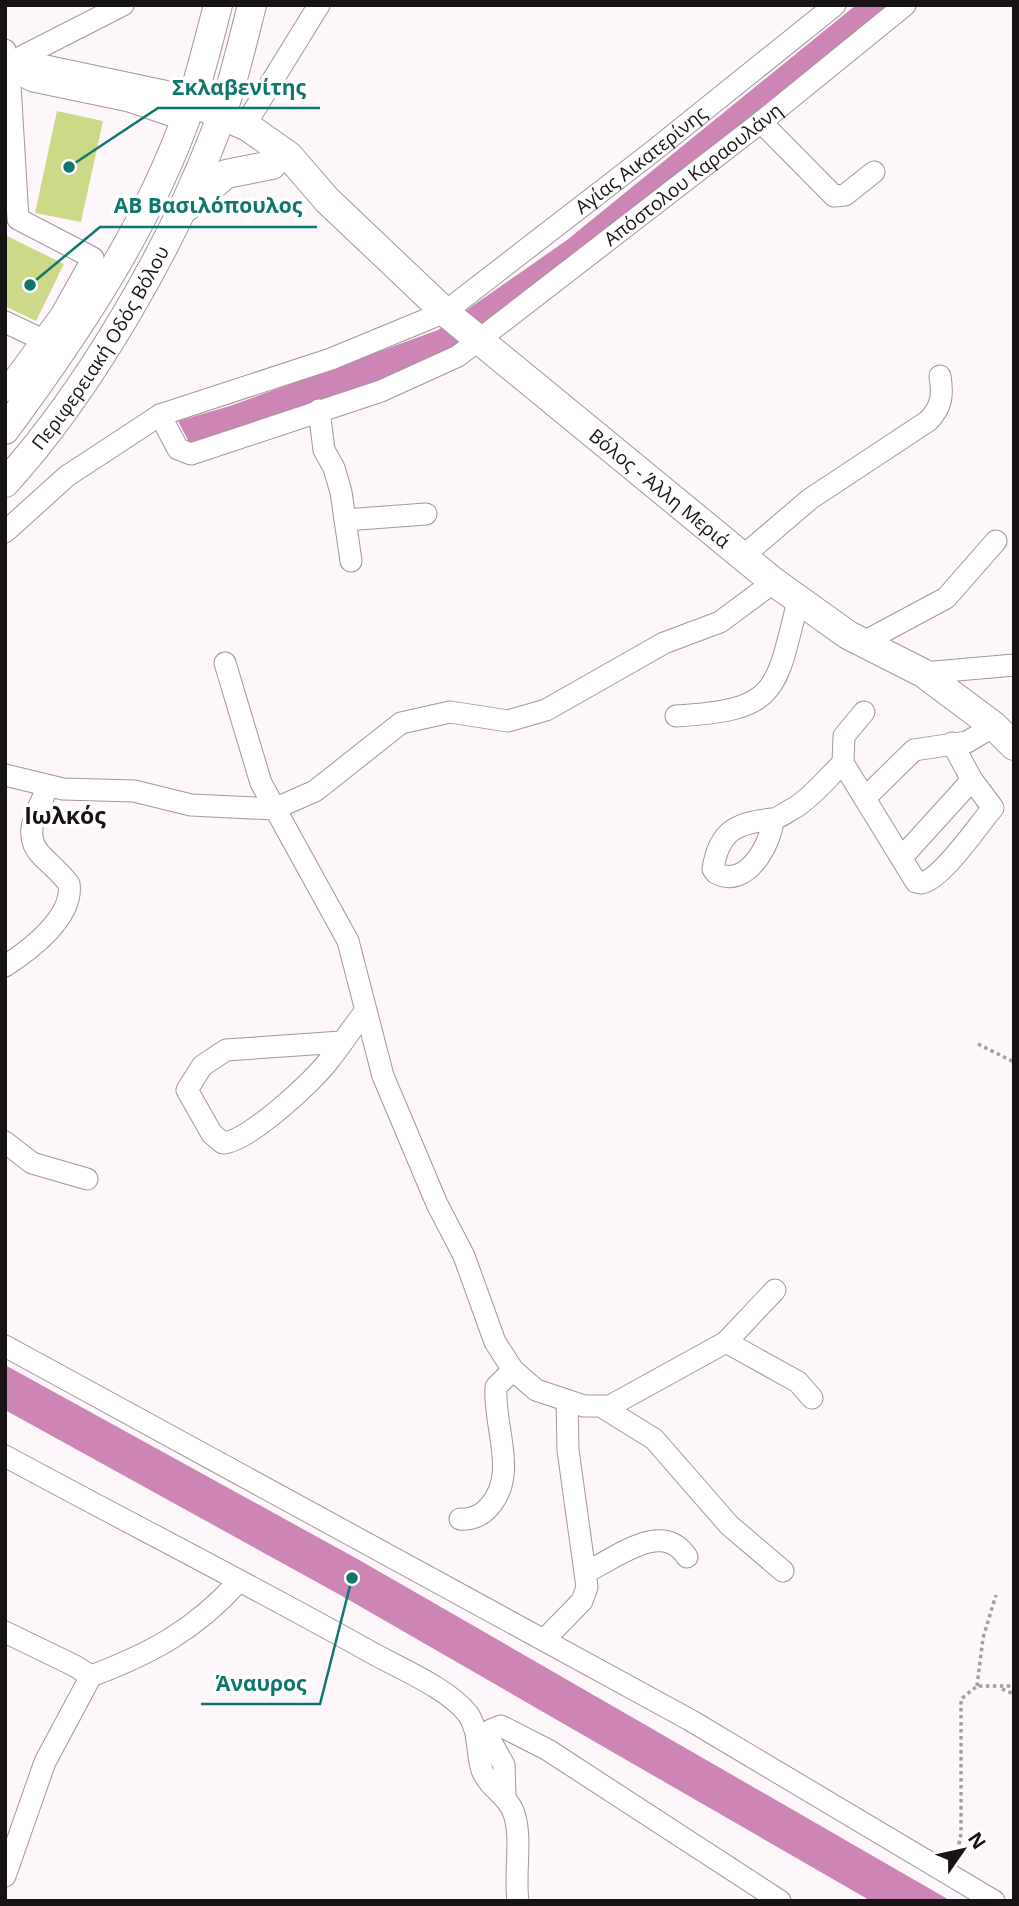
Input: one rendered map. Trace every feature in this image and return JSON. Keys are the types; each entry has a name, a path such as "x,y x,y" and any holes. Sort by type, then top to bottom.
{"main road":[{"name":"Περιφερειακή Οδός Βόλου","path":"5,430 84,317 128,242 188,111 218,5"},
{"name":"Περιφερειακή Οδός Βόλου","path":"5,483 51,429 125,314 227,124 252,5"},
{"name":"Βόλος - Άλλη Μεριά","path":"188,111 227,124 289,156 327,200 445,312 742,557 798,601 862,643 923,673 994,726 1014,746"},
{"name":"Βόλος - Άλλη Μεριά","path":"227,124 253,151 303,188 327,200"},
{"path":"178,215 220,177 240,169 272,165"}],"street":[{"path":"7,62 123,5"},
{"path":"227,124 319,5"},
{"name":"Αγίας Αικατερίνης","path":"5,532 67,476 160,415 331,359 445,312 652,152 835,5"},
{"name":"Απόστολου Καραουλάνη","path":"160,415 178,449 189,454 382,391 437,367 480,342 587,255 761,122 905,5"},
{"path":"7,62 32,63 164,91 188,111"},
{"path":"5,391 43,340 93,258 18,219 7,62"},
{"path":"761,122 834,196 845,195 874,172"},
{"path":"5,321 43,340"},
{"path":"742,557 810,499 928,421 936,413 943,395 940,376"},
{"path":"319,410 324,450 334,468 351,561"},
{"path":"345,520 426,514"},
{"path":"862,643 892,626 918,616 946,598 996,541"},
{"path":"5,775 48,788 134,791 200,806 274,809 315,791 401,723 450,712 500,721 546,710 664,643 720,622 774,582"},
{"path":"676,716 734,710 759,700 780,672 787,655 798,601"},
{"path":"225,663 261,783 348,941 383,1076 437,1203 464,1256 492,1335 513,1370 536,1390 567,1401 604,1408 654,1439 743,1539 783,1571"},
{"path":"923,673 1014,665"},
{"path":"864,712 844,736 843,762 864,799 903,856 916,882 921,883 934,877 993,808 972,780 952,743"},
{"path":"864,799 914,750 979,737 994,726"},
{"path":"772,820 799,805 843,762"},
{"path":"903,856 972,780"},
{"path":"5,966 50,928 69,901 69,884 31,840 32,826 48,788"},
{"path":"341,1042 226,1051 202,1066 187,1090 212,1134 223,1143 233,1142 321,1070 366,1011"},
{"path":"5,1142 32,1163 87,1179"},
{"path":"604,1408 726,1342 775,1290"},
{"path":"726,1342 798,1382 812,1398"},
{"path":"5,1346 690,1720 801,1789 952,1874 984,1898"},
{"path":"460,1519 475,1518 487,1509 502,1484 503,1456 496,1387 513,1370"},
{"path":"544,1640 582,1601 587,1587 568,1450 567,1401"},
{"path":"5,1456 307,1617 454,1700 470,1717 476,1731 480,1761 486,1779 505,1796"},
{"path":"586,1572 655,1539 677,1544 687,1557"},
{"path":"5,1876 45,1762 91,1676 174,1639 213,1608 238,1582"},
{"path":"5,1632 91,1676"},
{"path":"518,1901 517,1822 505,1796 504,1765 489,1738 491,1730 501,1726 548,1750 780,1901"}],"path":[{"path":"978,1044 1014,1062"},
{"path":"977,1686 983,1638 996,1595"},
{"path":"952,1874 961,1834 960,1704 966,1692 977,1686 1014,1686"},
{"path":"1000,1688 1014,1694"}],"shaded area":[{"path":"856,5 891,5 455,353 192,448 178,421 230,406 438,330 567,240"},
{"path":"5,1365 361,1561 951,1901 871,1901 342,1596 5,1410"}],"building":[{"path":"57,111 103,121 81,222 35,213"},
{"path":"5,235 64,264 36,321 5,306"}],"place":[{"name":"Σκλαβενίτης","path":"69,167"},
{"name":"ΑΒ Βασιλόπουλος","path":"30,285"},
{"name":"Άναυρος","path":"352,1578"}],"district":[{"name":"Ιωλκός","path":"65,815"}]}
